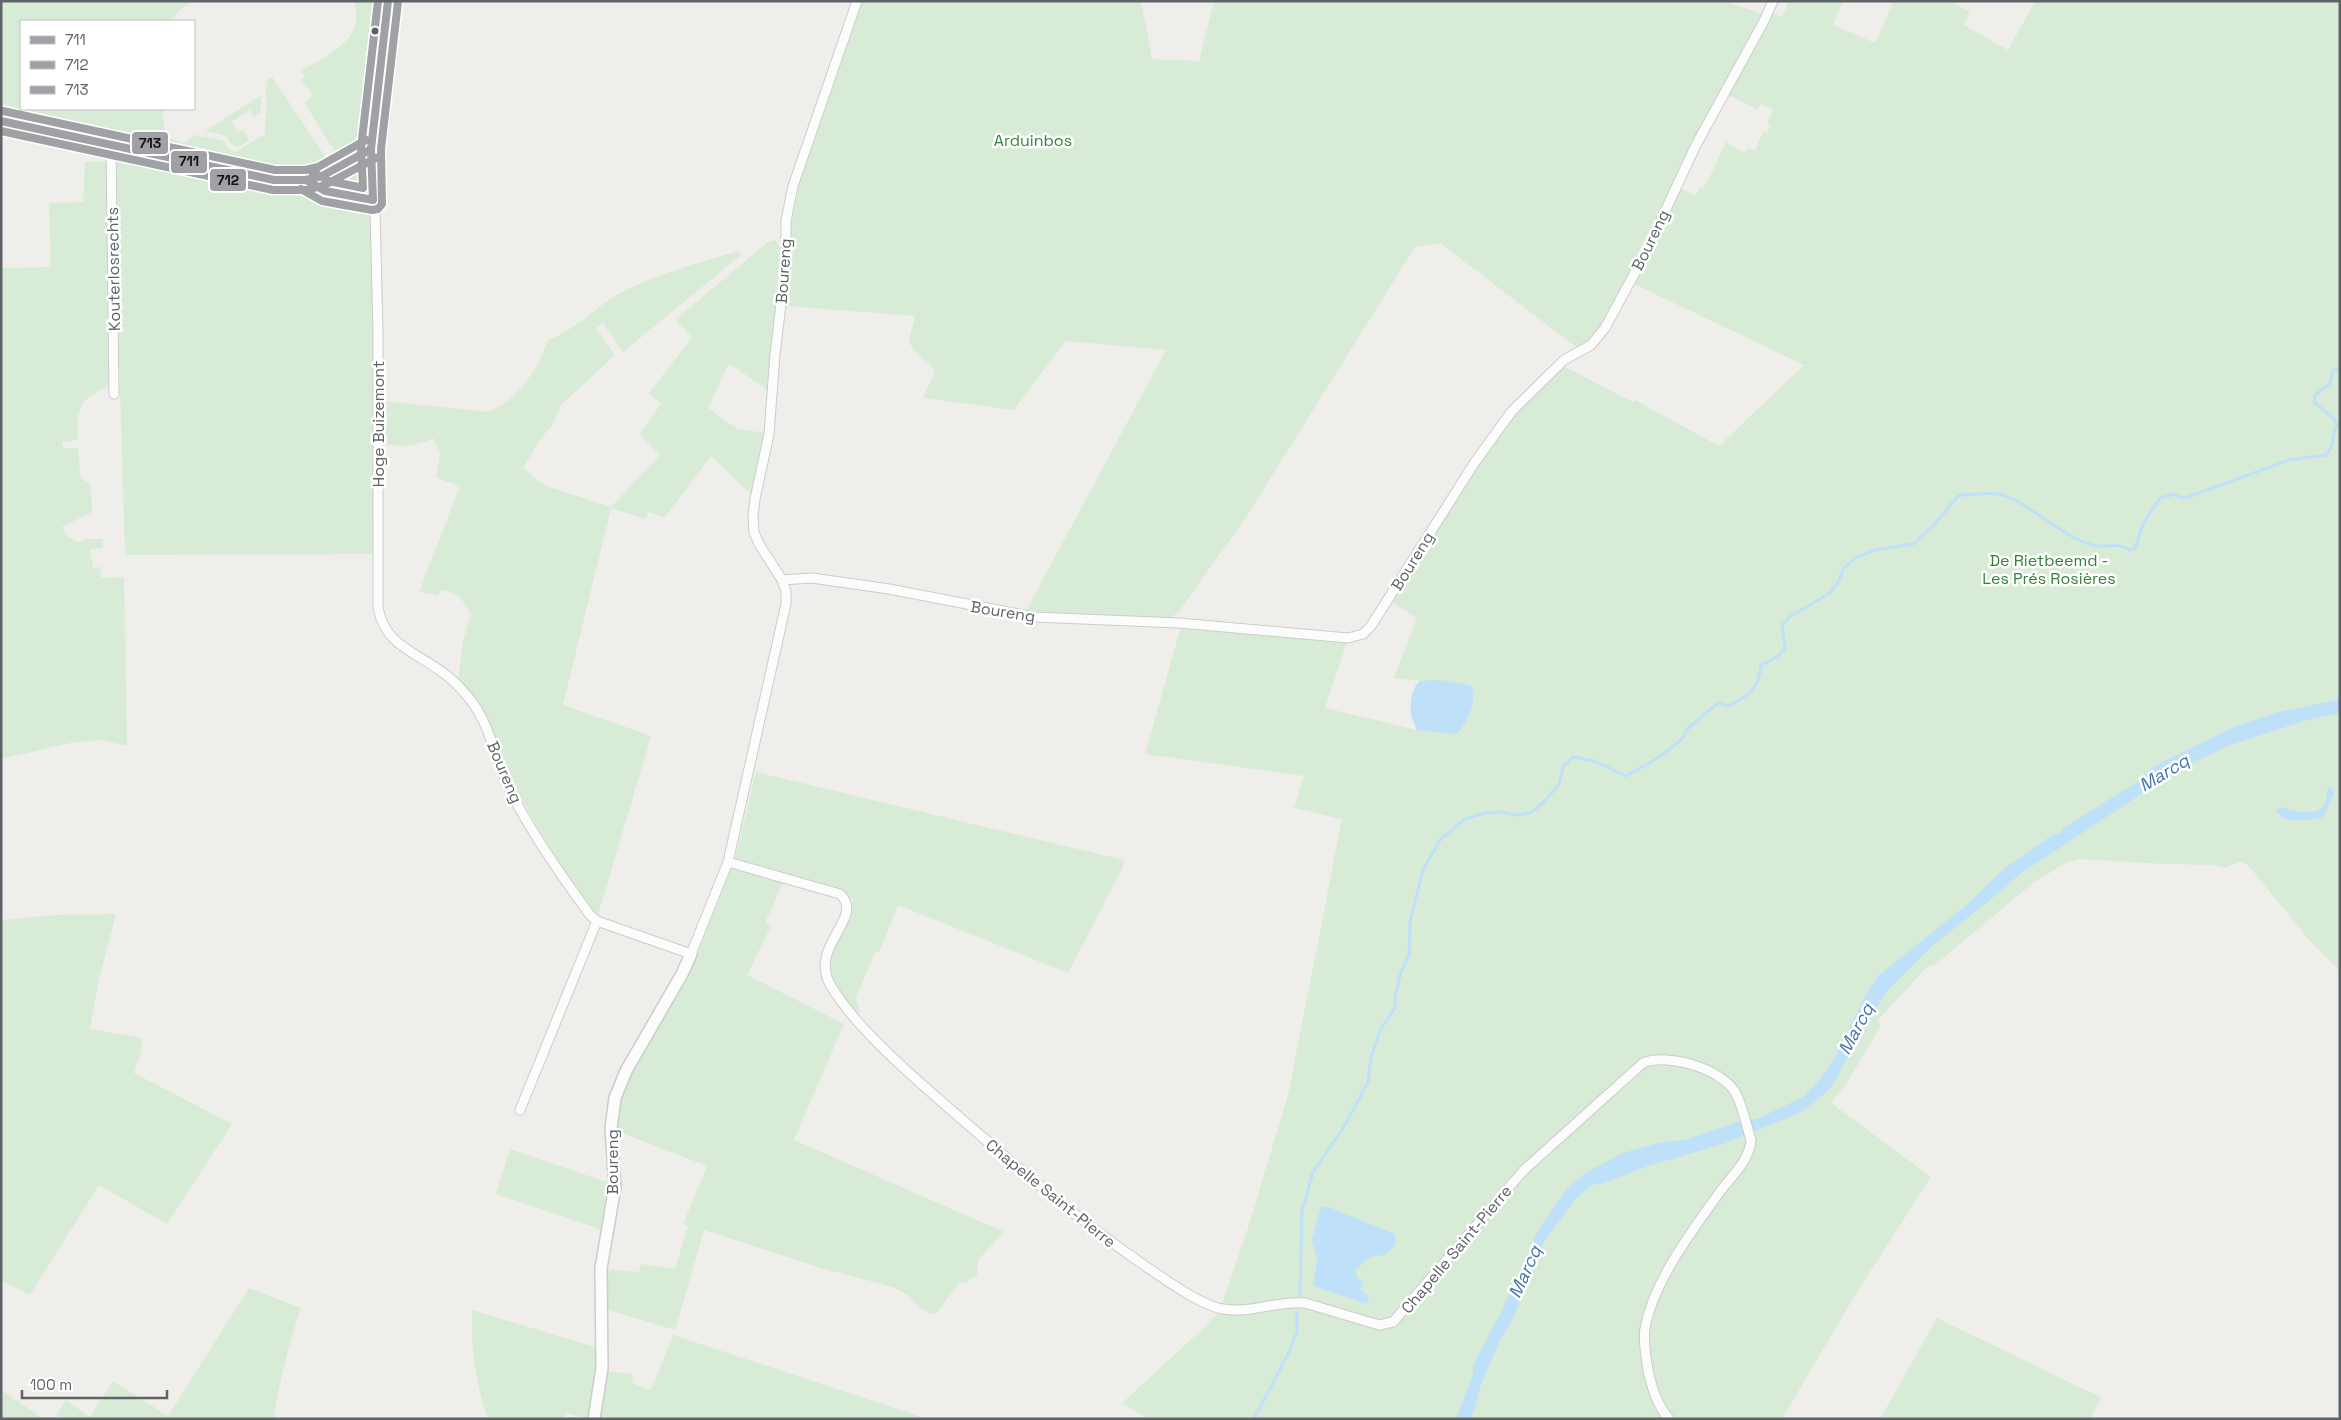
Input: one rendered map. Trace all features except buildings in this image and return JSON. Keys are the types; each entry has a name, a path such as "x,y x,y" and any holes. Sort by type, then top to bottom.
{"street":[{"name":"Hoge Buizemont","path":"388,1 371,149 375,210 378,333 378,608 384,628 396,643"},
{"name":"Boureng","path":"594,1419 602,1368 601,1268 615,1187 611,1128 615,1098 626,1071 682,974 728,862 786,604 786,591 782,580 764,556 754,532 753,516 754,499 769,434 775,354 786,263 786,221 793,186 857,1"},
{"name":"Boureng","path":"782,580 812,578 1034,617 1179,623 1348,638 1363,634 1371,626 1475,462 1512,411 1558,366 1590,345 1605,328 1646,252 1696,145 1773,1"},
{"path":"1,121 274,180 306,180 322,176 371,149"},
{"name":"Kouterlosrechts","path":"111,144 114,394"},
{"path":"306,180 325,191 373,200"},
{"name":"Boureng","path":"396,643 446,675 472,702 486,727 500,768 517,802 583,905 596,921"},
{"name":"Chapelle Saint-Pierre","path":"728,862 840,894 846,902 848,910 827,952 824,962 825,972 833,989 866,1029 934,1096 1080,1219 1175,1286 1223,1309 1238,1310 1293,1302 1305,1303 1379,1325 1393,1322 1524,1170 1643,1063 1659,1058 1674,1060 1723,1079 1735,1092 1741,1108 1751,1140 1749,1150 1739,1168 1708,1210 1668,1272 1650,1310 1645,1330 1645,1356 1652,1387 1669,1419"},
{"path":"520,1110 596,921 691,954"}],"green space":[{"path":"1,1 193,1 170,20 20,20 20,110 165,110 162,115 167,137 183,143 194,135 223,140 228,148 236,152 265,134 265,87 268,85 266,81 272,77 326,158 291,172 237,162 225,164 142,144 138,136 1,112"},
{"path":"355,1 377,1 359,135 348,148 336,154 304,102 313,96 301,79 305,76 301,71 332,52 347,40 356,22"},
{"name":"Arduinbos","path":"863,1 1141,1 1152,59 1199,61 1214,1 1723,1 1764,14 1702,126 1606,318 1587,341 1576,347 1440,243 1415,247 1245,519 1179,611 1171,618 1026,611 1166,350 1066,341 1014,410 923,398 935,372 915,351 910,341 915,316 785,306 791,262 790,226 798,187"},
{"name":"De Rietbeemd - Les Prés Rosières","path":"1789,1 1843,1 1833,25 1875,43 1894,1 1955,1 1954,3 1970,12 1964,25 2008,50 2035,1 2340,1 2340,971 2310,941 2248,865 2240,861 2226,868 2213,865 2078,859 2067,862 2033,883 1936,964 1927,967 1877,1021 1881,1026 1845,1086 1831,1103 1931,1177 1857,1292 1782,1419 1148,1419 1122,1403 1208,1324 1217,1313 1248,1228 1288,1095 1342,819 1294,808 1304,776 1145,754 1181,626 1347,642 1325,708 1417,730 1457,733 1471,711 1473,691 1471,685 1394,678 1417,618 1390,601 1469,477 1537,391 1563,366 1633,402 1635,400 1719,446 1804,365 1632,283 1678,187 1695,195 1707,183 1726,142 1745,153 1749,148 1755,151 1763,132 1767,133 1770,126 1767,124 1773,109 1761,104 1758,110 1728,95 1771,13 1782,17"},
{"path":"262,95 260,113 254,117 250,110 232,122 238,132 243,129 249,140 238,147 232,145 226,136 205,131"},
{"path":"117,151 371,207 375,427 372,554 125,555 116,256"},
{"path":"85,162 106,162 112,382 88,398 81,407 78,423 78,440 62,442 63,448 78,448 80,475 82,479 91,484 92,512 62,527 68,536 76,541 84,542 84,539 103,539 103,548 90,549 93,568 101,567 101,578 124,577 127,746 101,740 70,743 1,759 1,506 3,505 1,497 1,268 51,267 49,203 83,202"},
{"path":"356,166 366,173 367,188 365,192 330,188 328,186 331,179"},
{"path":"775,240 782,254 767,390 729,363 708,408 736,428 764,433 752,495 711,456 665,517 648,512 646,519 611,508 563,705 651,736 598,915 584,902 537,827 509,776 487,717 458,680 463,642 471,613 462,601 451,593 441,590 438,596 419,592 460,486 436,478 440,454 433,438 407,446 381,442 382,401 489,412 507,402 524,385 539,363 548,340 568,330 622,292 665,274 738,251 741,255 623,352 603,323 596,328 615,355 561,405 554,422 540,440 523,468 546,486 611,507 660,455 639,434 661,404 649,393 692,337 675,320 768,242"},
{"path":"756,772 1124,860 1122,869 1068,973 898,905 879,952 876,951 856,997 860,1012 857,1014 836,985 831,967 835,946 852,909 853,900 841,889 773,871 784,880 765,923 771,926 747,975 844,1024 794,1140 1004,1232 978,1260 977,1275 965,1284 959,1283 937,1313 929,1314 908,1295 893,1287 821,1268 704,1230 675,1330 605,1309 604,1269 639,1272 641,1264 675,1269 688,1226 683,1224 707,1166 617,1131 617,1111 623,1087 677,995 699,950 735,860"},
{"path":"116,914 99,979 90,1029 142,1038 141,1053 134,1073 232,1124 167,1224 99,1185 30,1295 1,1280 1,920 55,915"},
{"path":"510,1149 612,1184 603,1230 496,1194"},
{"path":"249,1288 301,1308 285,1363 274,1419 59,1419 57,1414 66,1400 90,1417 113,1381 168,1416"},
{"path":"472,1310 598,1348 595,1395 588,1419 566,1413 564,1419 488,1419 475,1365 472,1339"},
{"path":"1937,1318 2102,1398 2089,1419 1880,1419"},
{"path":"673,1335 928,1419 598,1419 606,1371 633,1374 632,1383 651,1390"},
{"path":"1,1390 44,1419 1,1419"}],"water":[{"path":"1440,680 1471,685 1473,691 1471,711 1457,734 1417,730 1412,718 1411,699 1419,681"},
{"name":"Marcq","path":"2340,699 2340,713 2307,720 2228,746 2181,768 2020,874 1932,946 1888,990 1872,1014 1830,1089 1802,1112 1723,1144 1648,1166 1598,1185 1595,1183 1576,1198 1545,1240 1512,1321 1500,1340 1480,1387 1476,1406 1470,1419 1456,1419 1473,1374 1473,1365 1500,1314 1538,1231 1570,1186 1588,1171 1623,1153 1654,1144 1687,1139 1741,1121 1757,1119 1803,1097 1820,1079 1835,1057 1866,994 1878,976 1965,906 2005,868 2054,834 2060,833 2062,829 2140,780 2146,772 2164,761 2236,726 2275,713"},
{"path":"2329,786 2333,789 2334,794 2323,817 2291,820 2276,811 2280,807 2304,812 2316,811 2324,804"},
{"path":"1321,1207 1329,1207 1395,1234 1396,1245 1384,1255 1370,1257 1355,1270 1358,1279 1364,1282 1360,1290 1369,1296 1367,1304 1313,1286 1317,1259 1312,1240"}],"waterway":[{"path":"1300,1296 1302,1211 1313,1172 1344,1127 1368,1082 1371,1057 1380,1030 1395,1008 1395,997 1401,972 1409,955 1410,922 1423,870 1440,840 1465,819 1484,813 1501,812 1519,815 1532,812 1545,801 1559,784 1563,767 1573,757 1594,761 1626,776 1658,758 1682,739 1686,730 1718,703 1728,706 1751,691 1758,680 1761,665 1775,658 1785,649 1782,625 1791,616 1830,593 1839,581 1843,569 1855,558 1875,550 1913,544 1932,527 1959,495 1993,493 2009,497 2080,540 2092,545 2120,546 2129,550 2135,548 2143,524 2160,498 2175,494 2181,498 2188,497 2289,460 2326,455 2331,448 2337,425 2334,419 2314,402 2315,395 2330,384 2333,370 2340,368"},
{"path":"1254,1419 1288,1354 1297,1332 1297,1312"}],"transit line":[{"name":"713","path":"311,171 329,181 363,188 361,148 378,1"},
{"name":"711","path":"306,180 325,191 373,200 371,149 388,1"},
{"name":"712","path":"301,189 322,201 372,210 378,209 382,204 381,149 398,2"},
{"name":"713","path":"3,111 275,170 305,170 318,167 366,140"},
{"name":"711","path":"1,121 274,180 306,180 322,176 371,149"},
{"name":"712","path":"1,131 273,190 307,190 325,185 376,158"}]}
